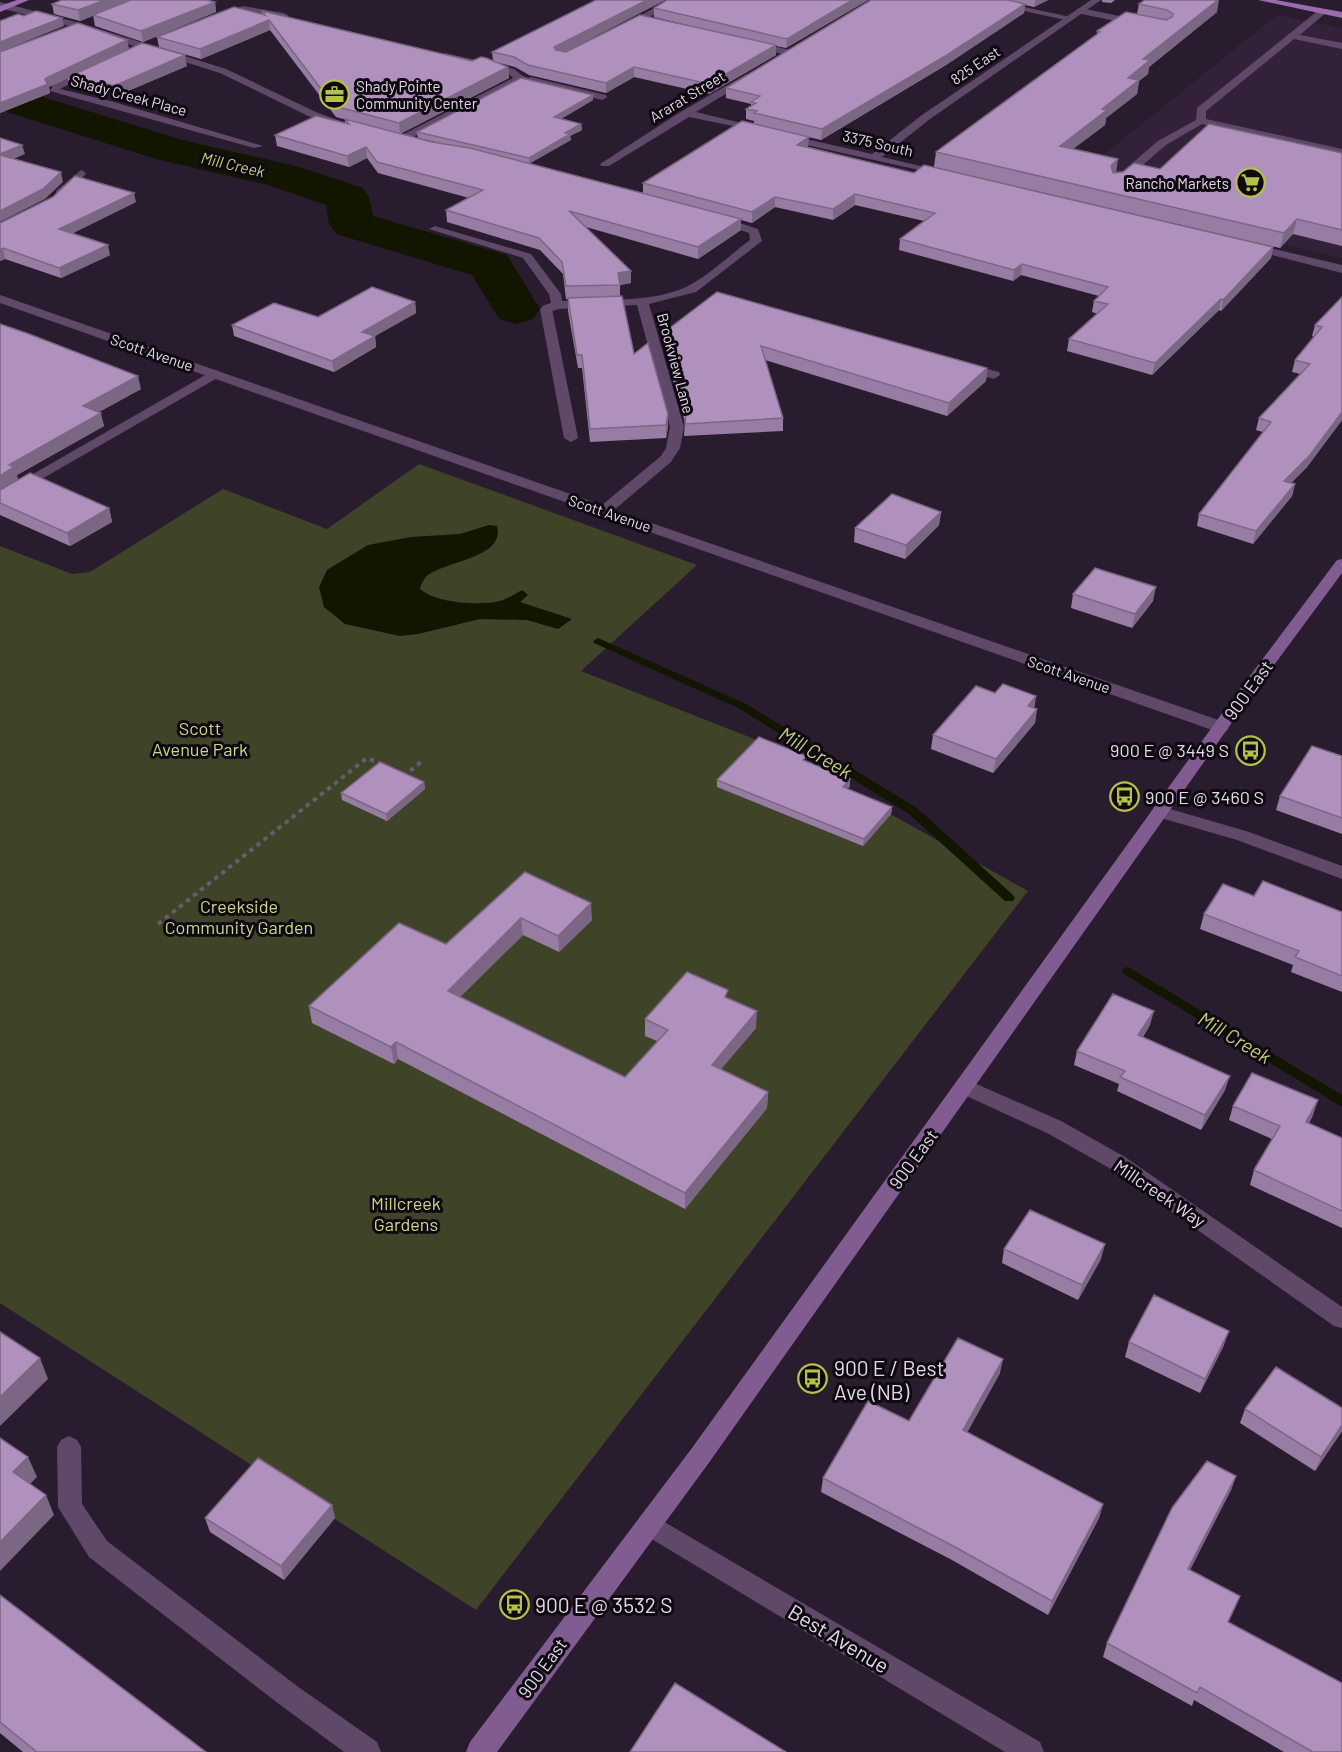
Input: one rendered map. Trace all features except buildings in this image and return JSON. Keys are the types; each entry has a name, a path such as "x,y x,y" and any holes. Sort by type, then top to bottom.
{"main road":[{"path":"2,7 25,0"},
{"path":"1262,0 1342,15"},
{"name":"900 East","path":"480,1752 649,1524 965,1087 1221,727 1342,563"}],"street":[{"path":"978,0 1070,18"},
{"name":"825 East","path":"874,158 926,117 1097,0"},
{"path":"620,29 666,5"},
{"path":"2,7 80,26 144,48 224,71 312,114 354,127"},
{"path":"211,20 243,9 292,18"},
{"path":"1080,11 1154,26"},
{"path":"1201,121 1201,110 1323,11"},
{"path":"639,19 650,21"},
{"path":"62,33 95,21"},
{"path":"1293,36 1342,46"},
{"path":"128,56 160,40"},
{"path":"749,44 787,52"},
{"path":"777,58 797,46"},
{"path":"430,53 511,71 526,79 602,97"},
{"name":"Shady Creek Place","path":"95,69 56,86 55,91 110,104 258,146"},
{"name":"Ararat Street","path":"605,164 757,71"},
{"path":"400,140 526,79"},
{"name":"3375 South","path":"687,113 954,177"},
{"path":"1115,183 1162,142 1201,121 1342,152"},
{"path":"389,137 423,146"},
{"path":"50,203 81,173"},
{"path":"551,307 642,300 697,291 756,241 754,231 748,227 704,216"},
{"path":"435,229 527,256 555,294 551,307 571,438"},
{"path":"1241,244 1342,269"},
{"name":"Scott Avenue","path":"0,299 1221,727"},
{"name":"Brookview Lane","path":"604,511 666,459 676,439 677,427 642,300"},
{"path":"949,362 994,375"},
{"path":"0,499 214,374"},
{"path":"1160,812 1243,836 1342,873"},
{"name":"Millcreek Way","path":"965,1087 1054,1127 1118,1163 1342,1318"},
{"path":"69,1447 70,1507 98,1549 288,1695 367,1752"},
{"name":"Best Avenue","path":"649,1524 1030,1752"}],"path":[{"path":"158,924 367,758 386,766"},
{"path":"396,771 405,775 422,761"}],"shaded area":[{"path":"1277,15 1342,28 1342,258 1060,190"},
{"path":"489,525 497,526 497,537 492,546 471,558 434,572 425,578 420,589 427,594 447,600 480,603 500,601 522,590 528,595 520,602 572,619 558,629 527,620 480,619 400,636 345,624 324,607 319,587 327,570 368,545 411,537 460,534"}],"green space":[{"name":"Millcreek Gardens","path":"419,464 697,565 581,671 762,742 1028,891 476,1610 0,1303 0,546 72,574 90,572 223,489 327,529"}],"waterway":[{"name":"Mill Creek","path":"89,58 22,87 13,94 21,103 171,150 281,175 347,197 352,224 490,265 516,309"},
{"name":"Mill Creek","path":"598,641 742,706 913,811 1009,898"},
{"name":"Mill Creek","path":"1128,971 1342,1102"}],"place":[{"name":"Shady Pointe Community Center","path":"335,95"},
{"name":"Rancho Markets","path":"1250,183"},
{"name":"900 E @ 3449 S","path":"1250,750"},
{"name":"900 E @ 3460 S","path":"1124,797"},
{"name":"900 E / Best Ave (NB)","path":"813,1379"},
{"name":"900 E @ 3532 S","path":"514,1604"}],"park label":[{"name":"Scott Avenue Park","path":"200,738"},
{"name":"Creekside Community Garden","path":"239,916"}]}
